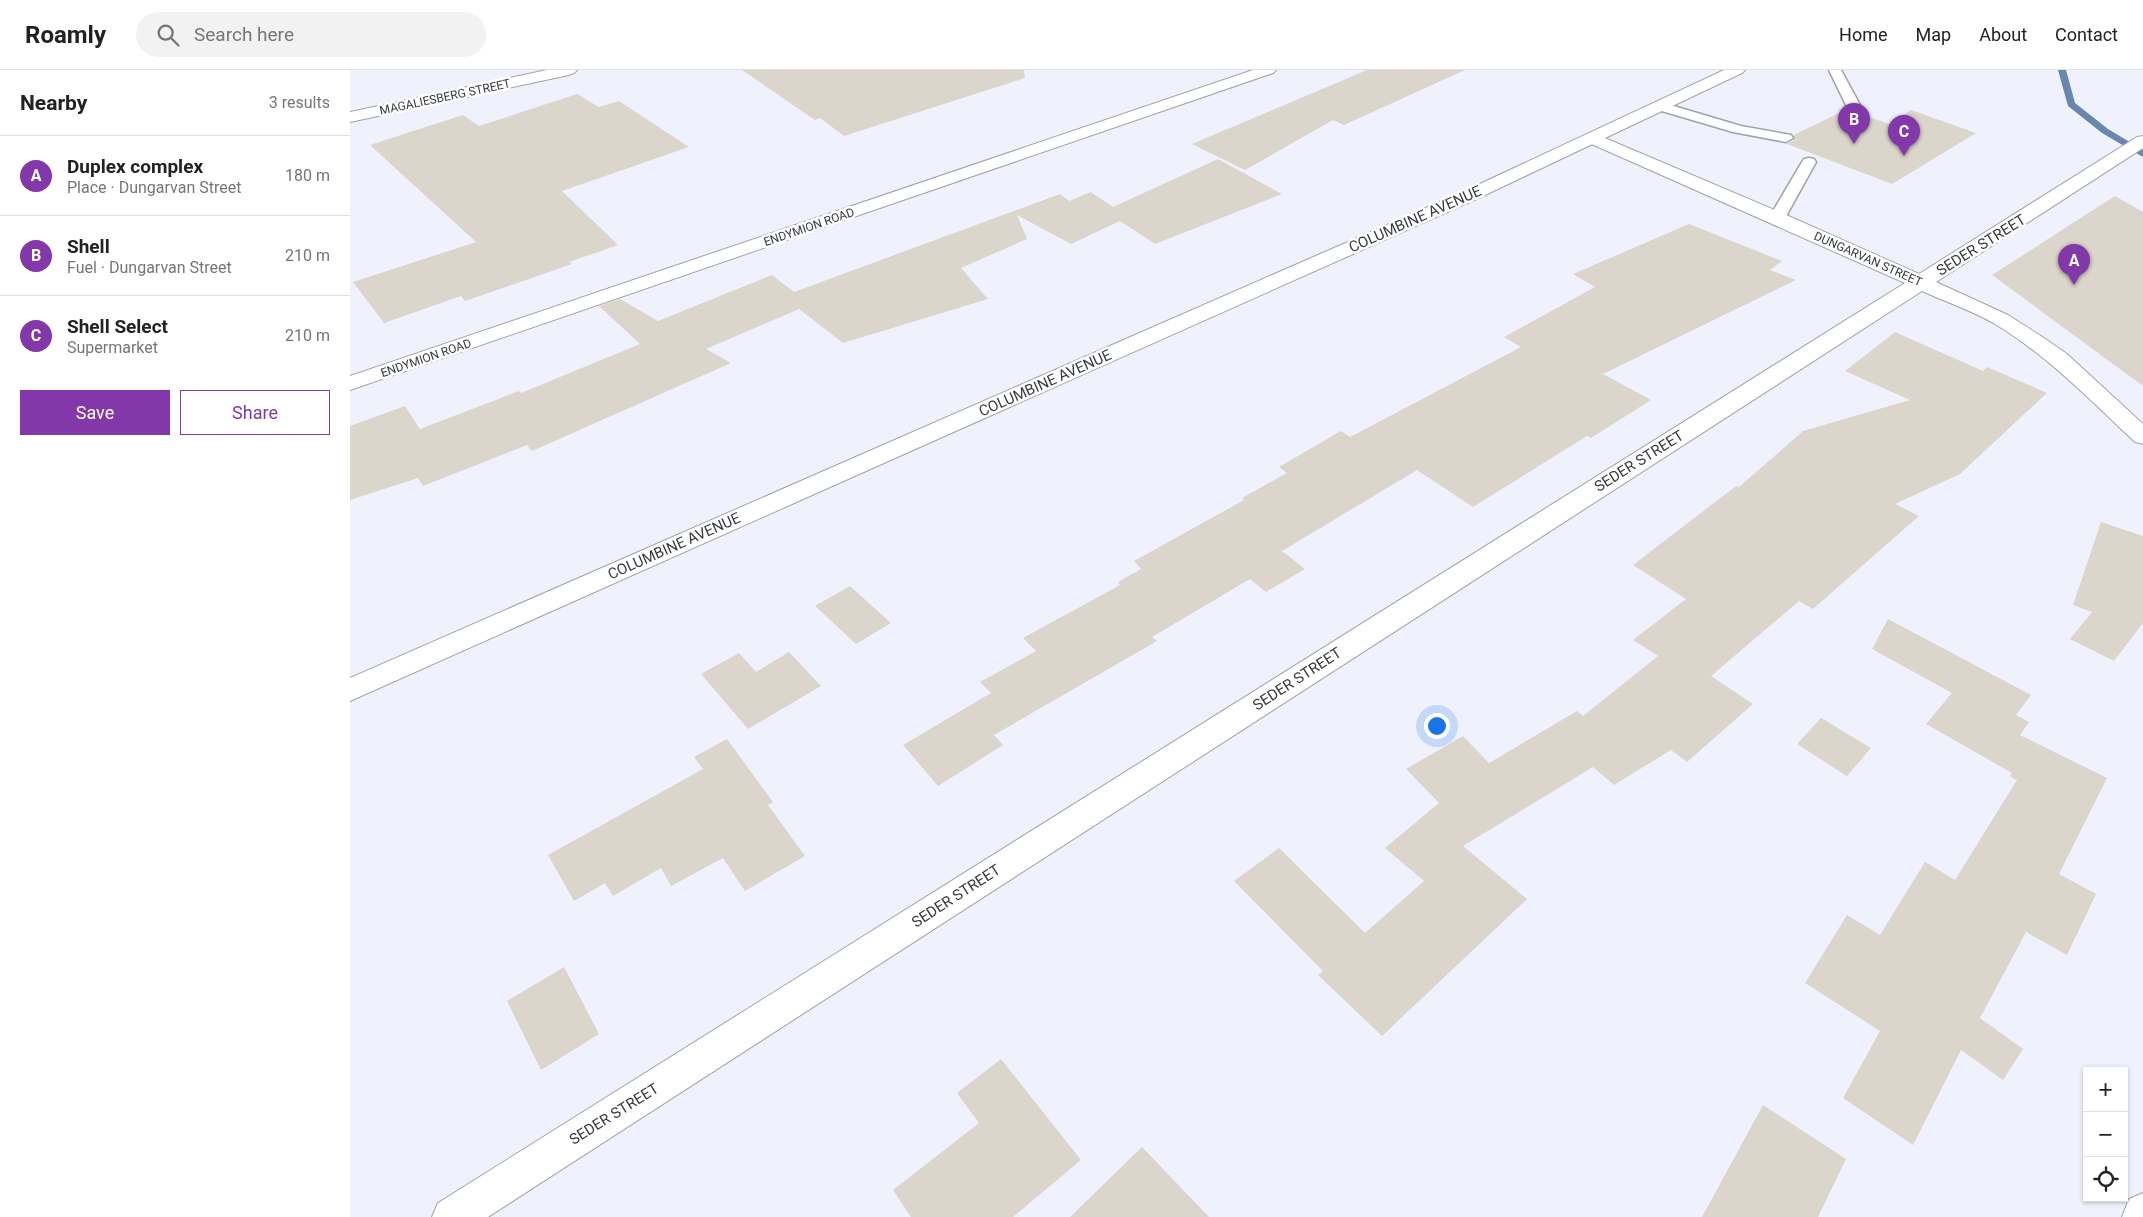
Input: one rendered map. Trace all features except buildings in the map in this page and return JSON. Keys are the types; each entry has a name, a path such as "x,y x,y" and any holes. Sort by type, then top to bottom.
{"street":[{"name":"MAGALIESBERG STREET","path":"350,117 569,70"},
{"name":"ENDYMION ROAD","path":"350,383 1268,70"},
{"name":"COLUMBINE AVENUE","path":"350,690 1394,229 1737,70"},
{"name":"DUNGARVAN STREET","path":"1593,138 2001,319 2037,342 2084,380 2143,436"},
{"name":"SEDER STREET","path":"452,1217 2143,141"},
{"path":"2142,1217 2143,1213"}],"lane":[{"path":"1835,70 1854,105 1853,110"},
{"path":"1660,106 1731,127 1768,136 1786,138"},
{"path":"1777,218 1809,162"}],"waterway":[{"path":"2062,70 2071,104 2105,131 2143,154"}],"place":[{"name":"Shell","path":"1854,144"},
{"name":"Shell Select","path":"1904,156"},
{"name":"Duplex complex","path":"2074,285"}]}
